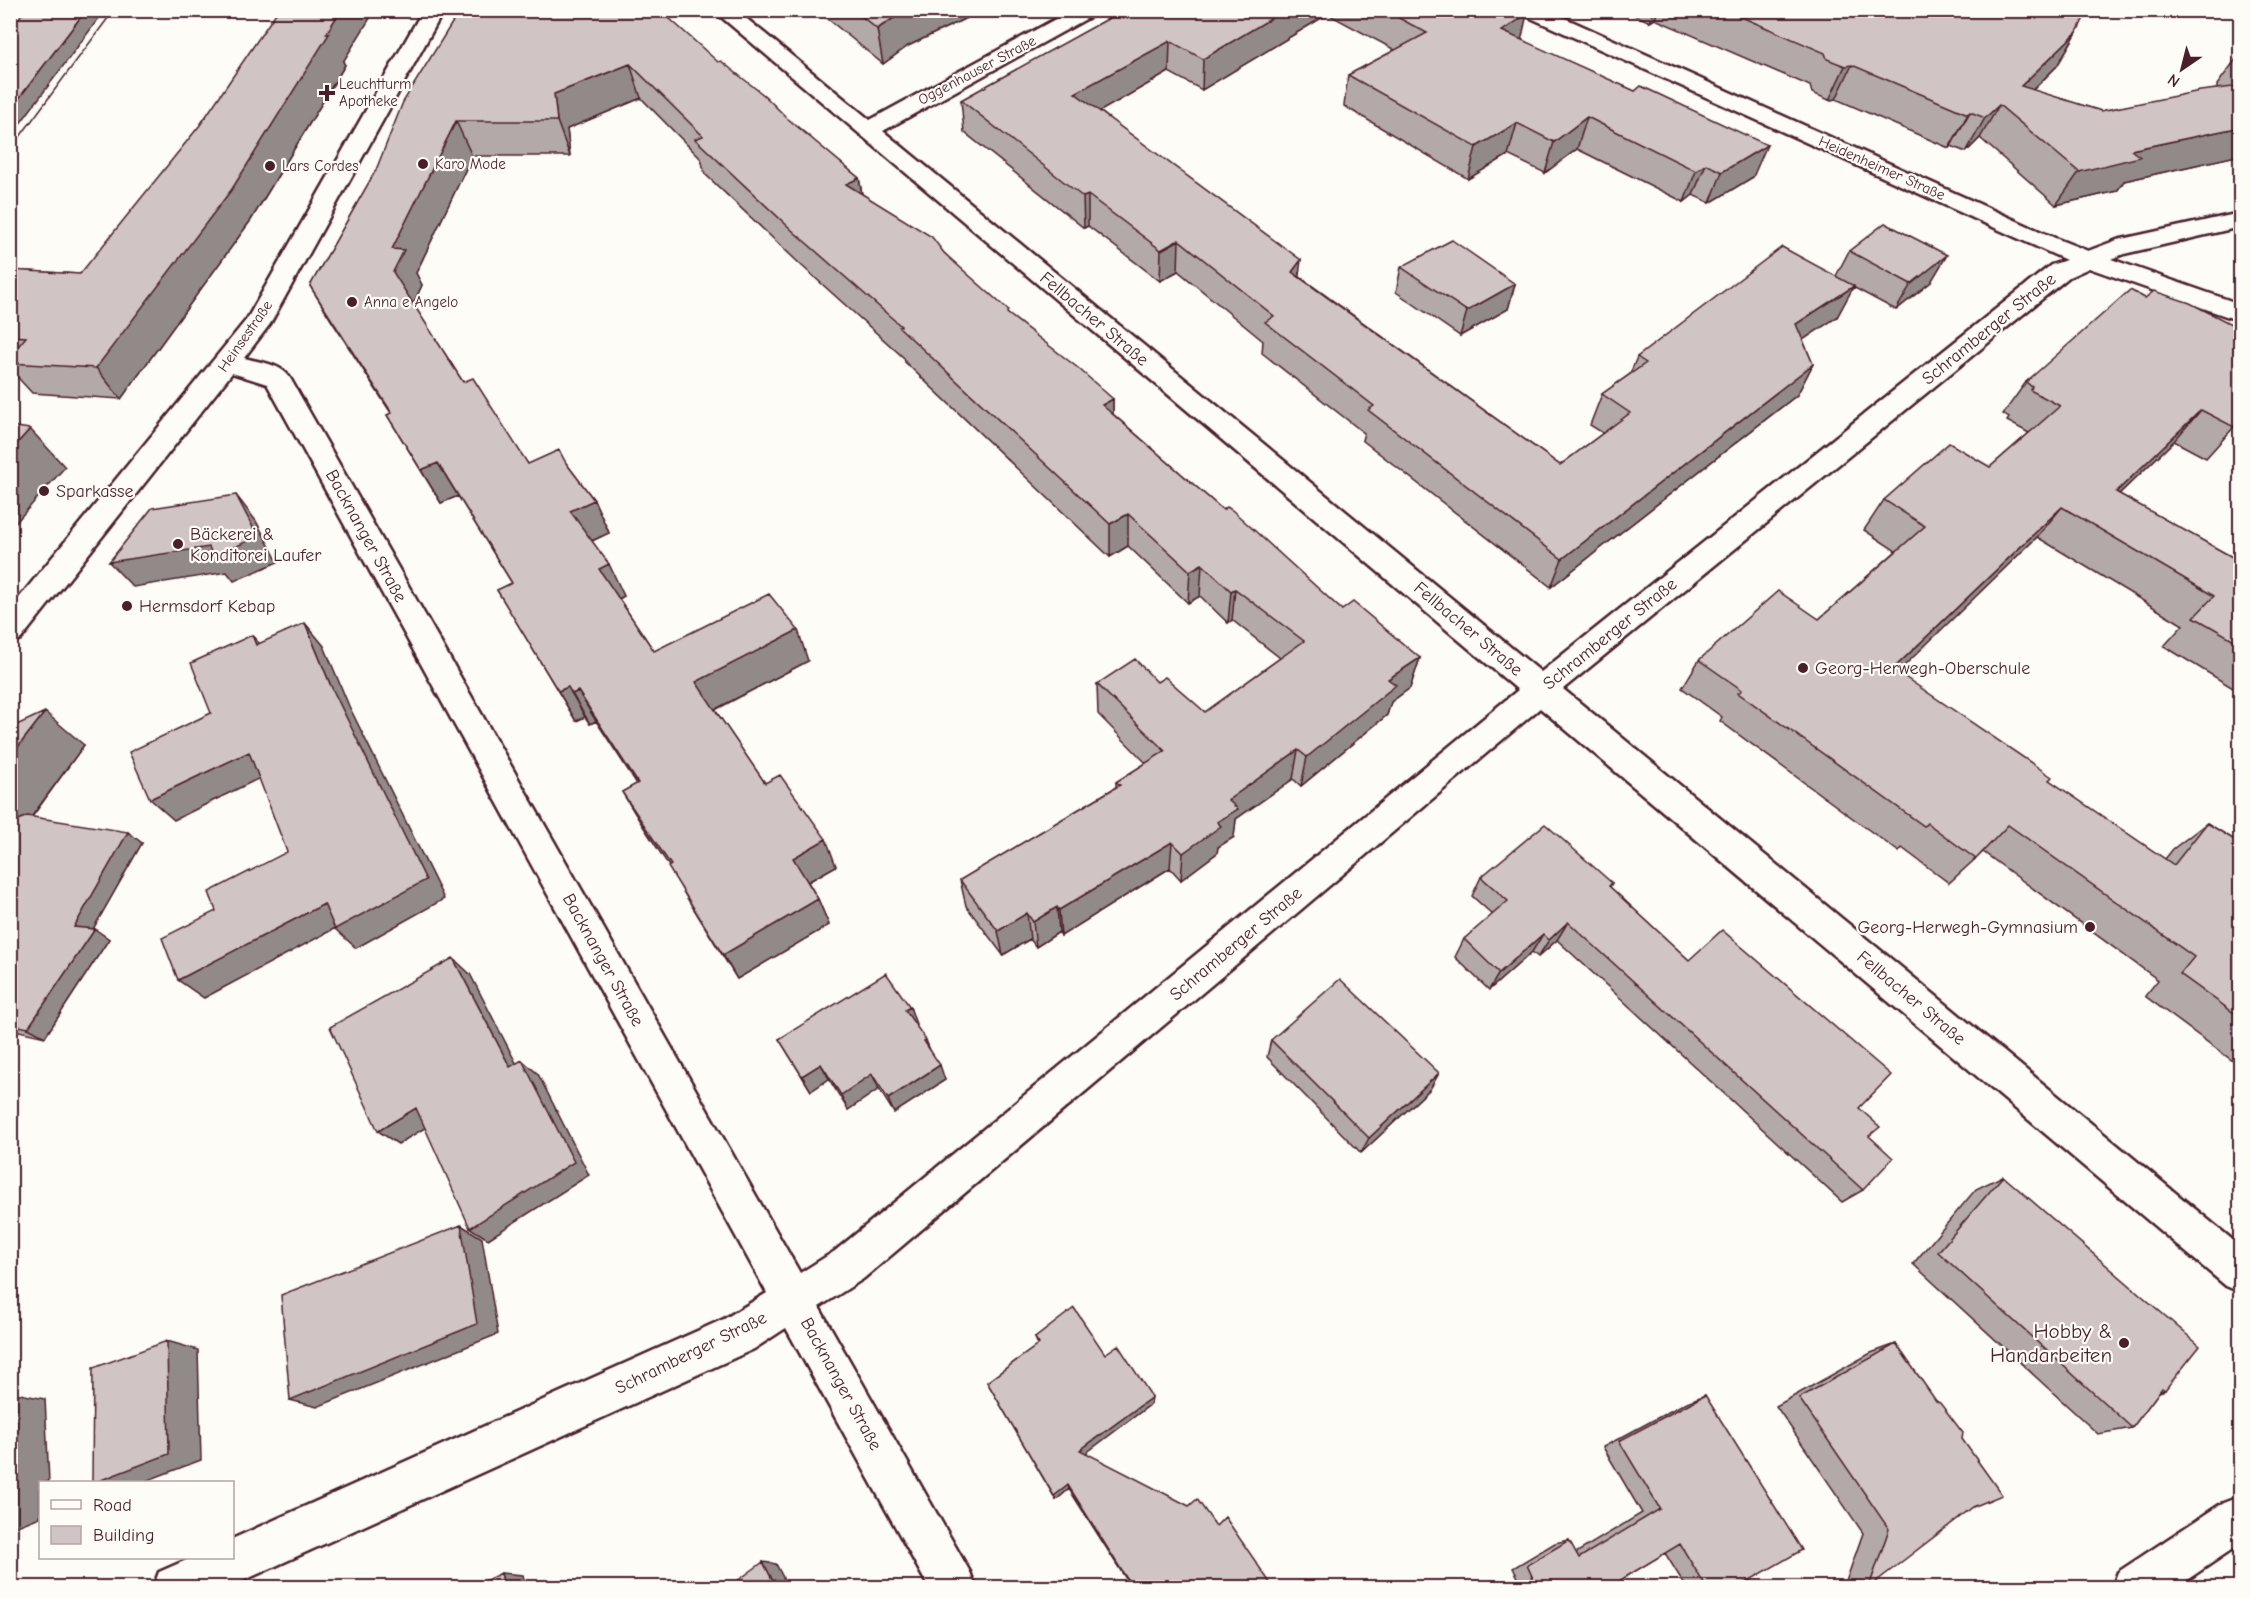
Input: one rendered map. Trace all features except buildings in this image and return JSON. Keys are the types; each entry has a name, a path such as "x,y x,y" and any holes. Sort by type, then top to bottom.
{"street":[{"name":"Heinsestraße","path":"10,632 257,324 434,10"},
{"name":"Fellbacher Straße","path":"723,10 2241,1272"},
{"name":"Oggenhauser Straße","path":"867,130 1088,10"},
{"name":"Heidenheimer Straße","path":"1528,10 2046,243 2241,313"},
{"name":"Schramberger Straße","path":"175,1587 739,1334 849,1265 1540,690 2060,271 2117,248 2241,220"},
{"name":"Backnanger Straße","path":"227,363 261,371 277,378 954,1587"},
{"path":"2134,1587 2241,1518"}],"tram line":[{"path":"10,150 114,10"}],"place":[{"name":"Leuchtturm Apotheke","path":"327,93"},
{"name":"Karo Mode","path":"423,164"},
{"name":"Lars Cordes","path":"270,166"},
{"name":"Anna e Angelo","path":"352,302"},
{"name":"Sparkasse","path":"44,491"},
{"name":"Bäckerei & Konditorei Laufer","path":"178,544"},
{"name":"Hermsdorf Kebap","path":"127,606"},
{"name":"Georg-Herwegh-Oberschule","path":"1803,668"},
{"name":"Georg-Herwegh-Gymnasium","path":"2090,927"},
{"name":"Hobby & Handarbeiten","path":"2124,1343"}]}
